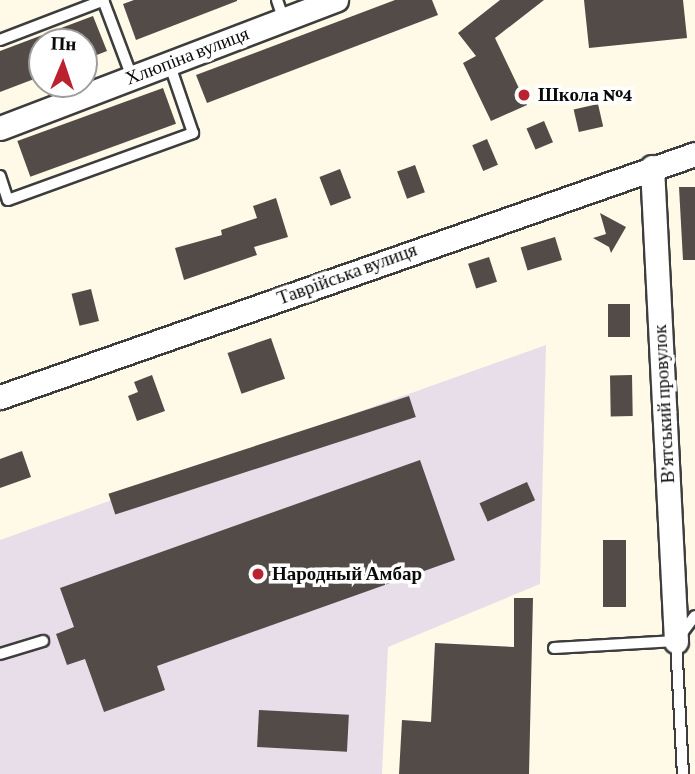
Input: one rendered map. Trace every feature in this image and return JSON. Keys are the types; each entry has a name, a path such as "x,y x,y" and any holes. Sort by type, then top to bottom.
{"street":[{"name":"Хлюпіна вулиця","path":"0,128 169,63 281,10 336,0"},
{"name":"Таврійська вулиця","path":"0,397 695,153"},
{"name":"В’ятський провулок","path":"652,166 676,641"}],"lane":[{"path":"0,40 104,0 132,77"},
{"path":"0,176 8,200 193,133 169,63"},
{"path":"683,774 676,641 695,616"},
{"path":"0,653 43,641"},
{"path":"554,648 676,641"}],"shaded area":[{"path":"546,345 540,584 388,647 382,774 0,774 0,540"}],"building":[{"path":"134,0 237,1 136,40 123,4"},
{"path":"395,0 432,0 438,15 207,103 196,75"},
{"path":"500,0 544,0 495,38 527,105 491,121 463,63 476,56 458,33"},
{"path":"584,0 683,0 687,38 589,48"},
{"path":"93,16 98,28 61,28"},
{"path":"98,28 107,51 98,55"},
{"path":"28,40 28,81 0,92 0,51"},
{"path":"163,88 176,124 30,177 17,141"},
{"path":"598,104 603,126 579,132 574,110"},
{"path":"544,121 553,142 535,150 527,128"},
{"path":"487,139 498,165 483,171 472,145"},
{"path":"415,165 425,192 407,199 397,171"},
{"path":"340,169 351,198 331,206 319,177"},
{"path":"679,187 695,187 695,260 683,260"},
{"path":"276,198 288,237 254,247 257,255 184,280 175,248 222,235 221,230 257,218 253,206"},
{"path":"600,213 626,227 611,253 609,247 593,238 606,234"},
{"path":"555,237 562,260 528,270 521,248"},
{"path":"489,257 497,282 476,289 468,264"},
{"path":"91,289 99,321 80,326 72,294"},
{"path":"608,304 630,304 630,337 608,337"},
{"path":"271,338 285,379 242,394 228,353"},
{"path":"152,375 165,411 137,421 128,396 138,392 134,382"},
{"path":"610,375 632,375 633,416 611,416"},
{"path":"409,396 416,417 115,515 108,494"},
{"path":"22,451 31,477 0,488 0,459"},
{"name":"Народный Амбар","path":"420,460 455,560 157,666 165,690 104,712 85,659 67,665 56,634 74,627 60,588"},
{"path":"527,482 535,500 488,521 479,503"},
{"path":"603,540 626,540 626,607 603,607"},
{"path":"514,598 533,598 529,774 399,774 402,720 431,722 435,643 514,647"},
{"path":"259,710 349,715 347,752 257,747"}],"place":[{"name":"Школа №4","path":"524,95"},
{"name":"Народный Амбар","path":"258,574"}]}
